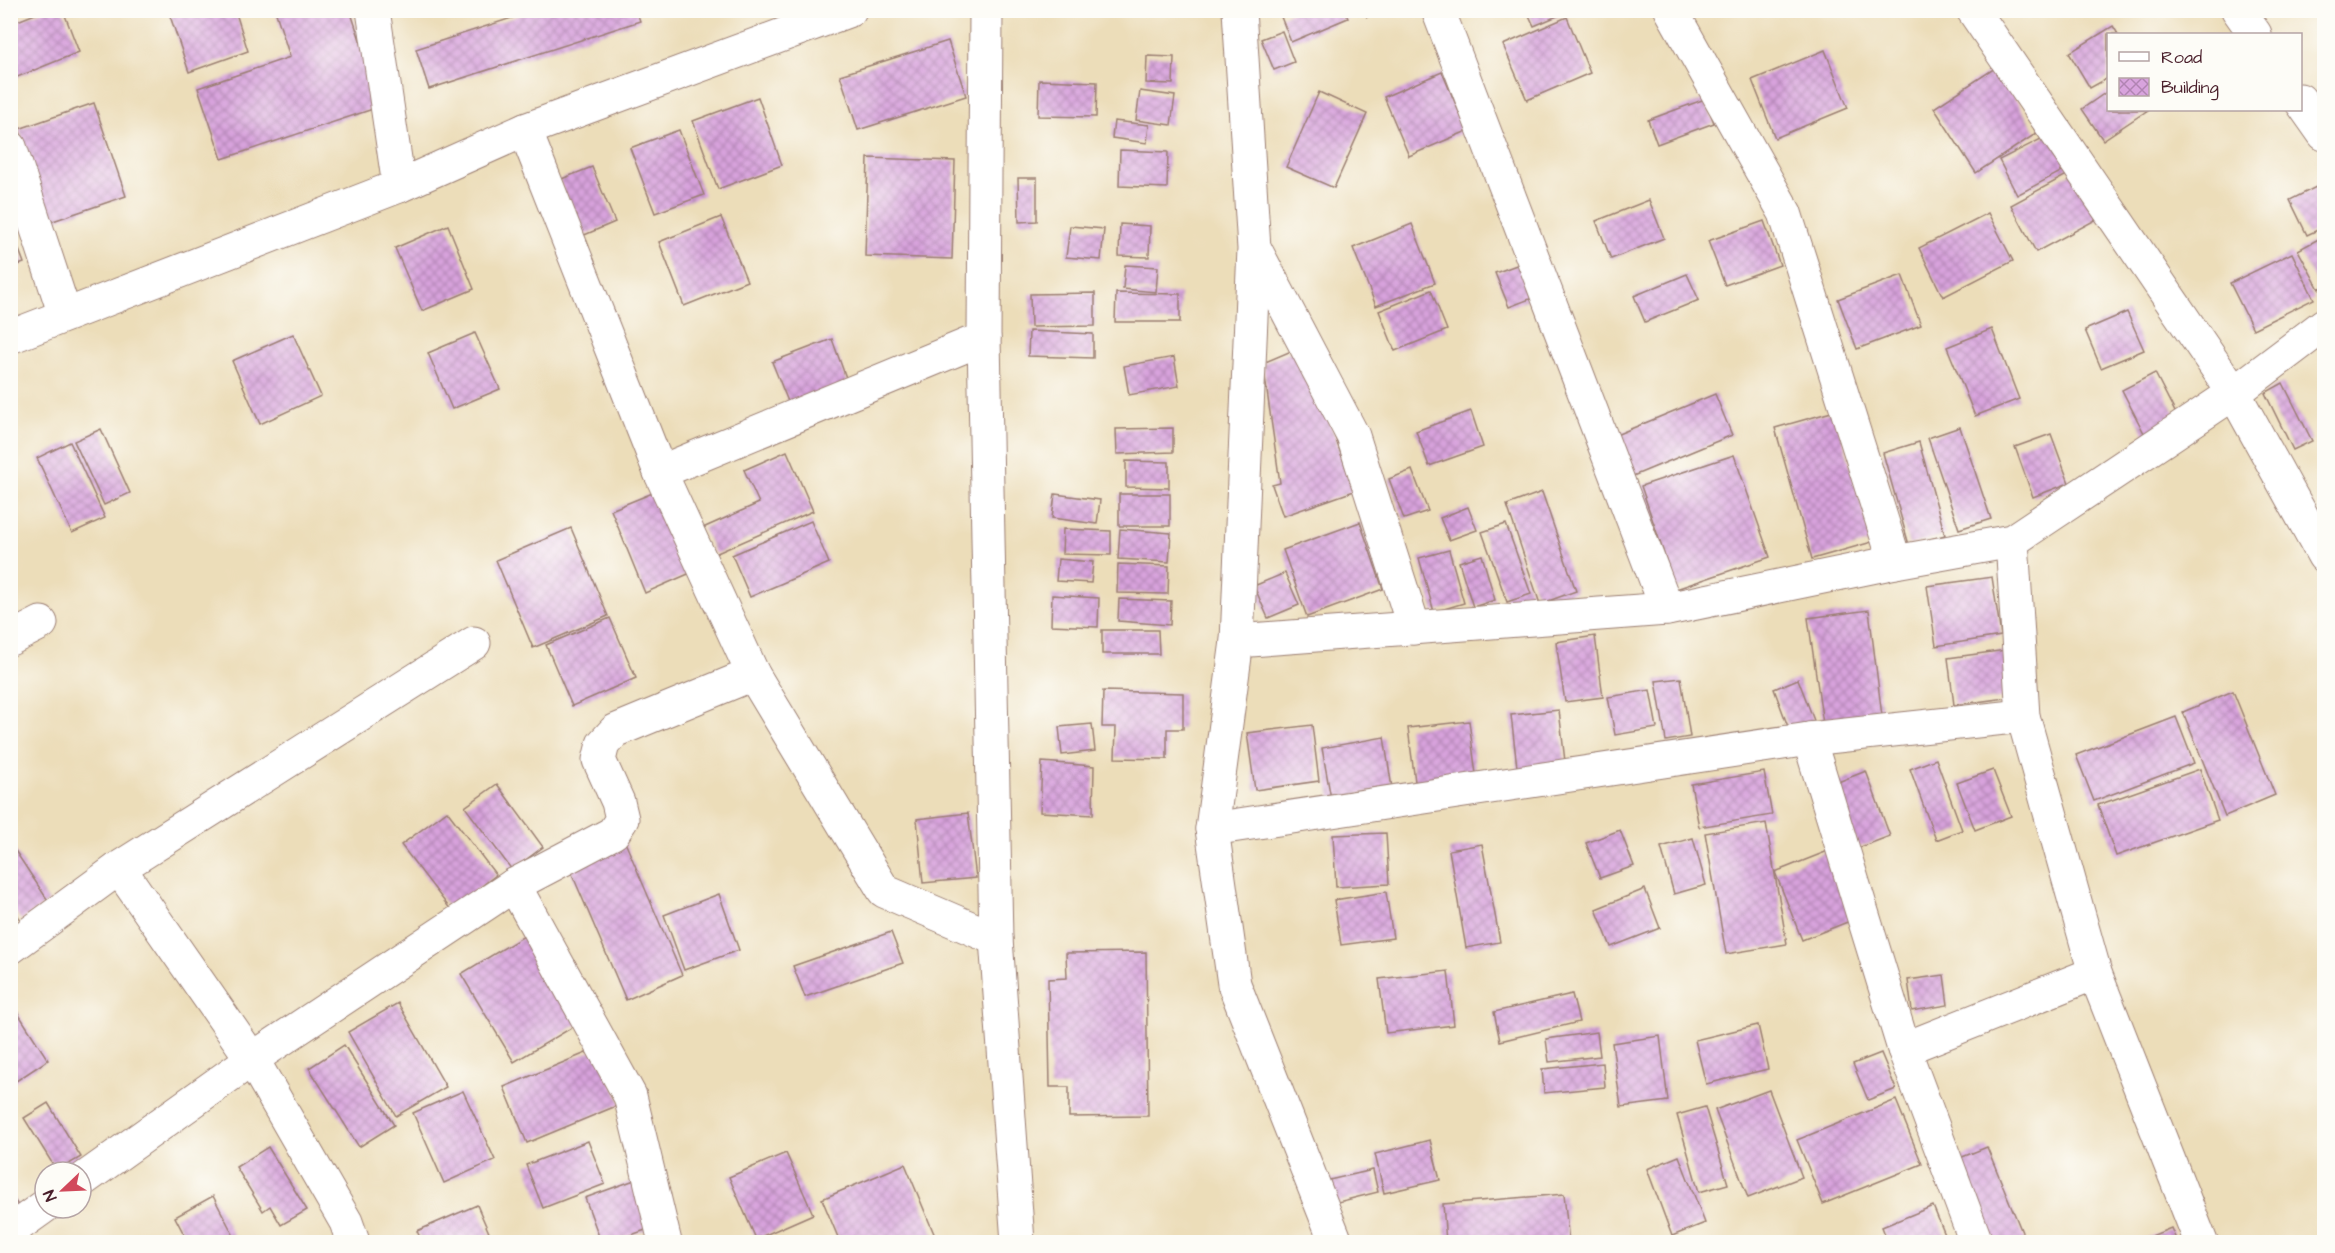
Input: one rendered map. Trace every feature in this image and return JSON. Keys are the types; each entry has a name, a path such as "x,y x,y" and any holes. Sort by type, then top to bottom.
{"street":[{"path":"373,10 399,186"},
{"path":"10,337 399,186 525,130 850,10"},
{"path":"986,10 984,338 996,939 1018,1242"},
{"path":"1239,10 1254,249 1237,640 1212,829 1234,984 1336,1242"},
{"path":"1438,10 1667,609"},
{"path":"1671,10 1785,213 1895,562"},
{"path":"1973,10 2234,393 2325,556"},
{"path":"2238,10 2254,33"},
{"path":"2302,101 2325,134"},
{"path":"525,130 660,472 753,674 884,891 996,939"},
{"path":"10,147 65,315"},
{"path":"1254,249 1353,436 1414,627"},
{"path":"1237,640 1667,609 1895,562 2012,541 2234,393 2325,325"},
{"path":"660,472 984,338"},
{"path":"2012,541 2024,716 2095,973 2201,1242"},
{"path":"10,639 41,623"},
{"path":"10,948 118,868 474,644"},
{"path":"93,1172 252,1059 514,885 613,833 622,819 618,802 599,760 603,744 615,731 753,674"},
{"path":"1212,829 1809,739 2024,716"},
{"path":"1809,739 1904,1049 1976,1242"},
{"path":"118,868 252,1059 346,1222 353,1242"},
{"path":"514,885 630,1096 665,1242"},
{"path":"1904,1049 2095,973"},
{"path":"10,1231 33,1215"}],"building":[{"path":"45,10 63,10 79,52 10,80 10,24"},
{"path":"168,10 235,10 248,51 189,72"},
{"path":"275,10 350,10 382,106 222,159 198,88 290,57"},
{"path":"526,10 636,10 640,21 429,89 416,49 527,13"},
{"path":"1296,10 1344,10 1348,18 1291,42 1281,17"},
{"path":"1364,10 1383,10 1367,17"},
{"path":"1527,11 1569,11 1534,26"},
{"path":"1567,17 1590,73 1527,100 1503,45"},
{"path":"2113,26 2117,33 2107,33 2107,79 2090,88 2069,53"},
{"path":"1282,31 1294,62 1274,70 1261,39"},
{"path":"948,41 966,96 858,130 840,75"},
{"path":"1825,50 1848,108 1775,138 1752,80"},
{"path":"1147,56 1174,57 1173,84 1146,83"},
{"path":"1995,68 2037,133 1976,173 1934,108"},
{"path":"1442,72 1467,131 1409,156 1384,97"},
{"path":"1039,80 1097,82 1096,117 1038,116"},
{"path":"1140,91 1175,96 1171,125 1136,120"},
{"path":"1319,92 1367,114 1334,188 1286,167"},
{"path":"2107,92 2107,111 2146,111 2103,140 2082,109"},
{"path":"758,97 782,165 718,189 693,121"},
{"path":"1705,99 1714,123 1657,144 1648,120"},
{"path":"94,103 126,196 50,222 19,129"},
{"path":"1114,121 1149,125 1147,143 1112,138"},
{"path":"679,130 704,195 655,213 630,148"},
{"path":"2053,133 2070,167 2017,195 1999,160"},
{"path":"1120,150 1168,152 1167,188 1119,186"},
{"path":"868,158 955,161 952,259 865,256"},
{"path":"592,167 615,222 582,236 559,180"},
{"path":"2076,170 2101,217 2036,252 2011,205"},
{"path":"1018,178 1037,178 1037,221 1019,222"},
{"path":"2324,183 2324,227 2307,235 2290,200"},
{"path":"1649,200 1664,238 1611,259 1596,221"},
{"path":"1988,213 2013,261 1943,297 1919,248"},
{"path":"721,217 747,281 684,306 659,242"},
{"path":"1764,221 1780,265 1725,285 1708,241"},
{"path":"1120,224 1150,226 1149,257 1119,256"},
{"path":"1412,224 1435,283 1376,306 1353,248"},
{"path":"448,225 474,289 422,311 395,248"},
{"path":"10,226 24,263 10,268"},
{"path":"1070,226 1104,229 1101,260 1066,257"},
{"path":"2324,236 2324,286 2319,289 2298,250"},
{"path":"2292,253 2314,299 2253,329 2230,283"},
{"path":"1522,263 1535,297 1509,307 1495,273"},
{"path":"1125,265 1158,267 1156,292 1123,289"},
{"path":"1687,274 1699,300 1645,322 1634,296"},
{"path":"1902,275 1921,325 1857,349 1838,299"},
{"path":"1431,290 1447,330 1395,351 1379,311"},
{"path":"1095,293 1095,326 1031,327 1030,294"},
{"path":"1116,293 1180,294 1180,322 1115,322"},
{"path":"2127,312 2144,350 2101,368 2085,330"},
{"path":"1992,329 2019,399 1975,416 1947,347"},
{"path":"1029,331 1093,334 1093,358 1028,356"},
{"path":"475,333 500,389 452,409 428,353"},
{"path":"293,334 321,396 260,424 232,361"},
{"path":"832,339 849,386 791,409 772,362"},
{"path":"1303,346 1354,491 1283,516 1272,485 1280,483 1263,363"},
{"path":"1174,357 1179,386 1129,395 1124,366"},
{"path":"2155,373 2178,418 2145,435 2122,390"},
{"path":"2283,383 2312,441 2293,450 2265,393"},
{"path":"1715,394 1732,435 1633,476 1616,435"},
{"path":"1471,411 1483,447 1429,466 1416,431"},
{"path":"1835,411 1872,542 1812,559 1775,428"},
{"path":"1960,427 1991,519 1959,529 1928,438"},
{"path":"1173,428 1173,452 1117,454 1116,429"},
{"path":"101,429 130,493 104,505 74,441"},
{"path":"2051,434 2069,483 2033,497 2015,447"},
{"path":"70,442 105,518 72,533 37,458"},
{"path":"1919,442 1945,535 1909,545 1883,453"},
{"path":"787,451 813,511 715,554 703,528 759,503 744,470"},
{"path":"1734,455 1770,557 1676,589 1641,486"},
{"path":"1126,461 1169,462 1169,488 1126,487"},
{"path":"1412,470 1428,511 1404,519 1389,479"},
{"path":"660,490 695,571 645,593 611,510"},
{"path":"1542,492 1576,591 1540,604 1507,505"},
{"path":"1055,494 1100,500 1097,524 1052,518"},
{"path":"1119,494 1170,494 1170,526 1119,526"},
{"path":"1468,507 1477,530 1449,540 1440,518"},
{"path":"811,521 829,563 750,597 732,555"},
{"path":"1360,522 1383,589 1307,617 1283,550"},
{"path":"1506,524 1531,594 1507,602 1482,532"},
{"path":"571,528 608,616 533,648 496,560"},
{"path":"1063,529 1111,531 1111,555 1062,554"},
{"path":"1120,529 1171,533 1169,562 1118,559"},
{"path":"1449,550 1464,603 1434,612 1419,558"},
{"path":"1482,555 1495,600 1473,607 1459,562"},
{"path":"1058,559 1093,562 1091,583 1056,581"},
{"path":"1118,564 1169,566 1168,594 1117,593"},
{"path":"1285,573 1299,605 1268,618 1254,586"},
{"path":"1992,577 2001,636 1936,646 1927,586"},
{"path":"1052,595 1099,598 1098,627 1051,625"},
{"path":"1119,599 1171,601 1170,625 1118,621"},
{"path":"1869,610 1882,716 1823,724 1808,618"},
{"path":"610,618 636,678 572,706 546,645"},
{"path":"1102,630 1158,630 1159,654 1102,654"},
{"path":"1595,636 1603,697 1565,702 1556,642"},
{"path":"2006,650 2013,697 1954,705 1948,658"},
{"path":"1681,678 1690,737 1666,741 1656,681"},
{"path":"1798,679 1815,723 1790,732 1774,689"},
{"path":"1650,690 1657,728 1615,735 1608,697"},
{"path":"1103,691 1183,693 1183,729 1167,729 1167,759 1115,758 1116,727 1102,727"},
{"path":"2233,691 2275,795 2225,816 2183,712"},
{"path":"1559,710 1566,770 1518,776 1511,715"},
{"path":"2176,717 2194,763 2094,801 2076,755"},
{"path":"1469,721 1477,782 1416,789 1408,728"},
{"path":"1092,724 1095,751 1062,755 1059,727"},
{"path":"1312,725 1319,781 1255,790 1247,733"},
{"path":"1384,737 1392,788 1331,799 1322,748"},
{"path":"1936,759 1962,830 1936,840 1910,769"},
{"path":"1042,762 1094,766 1093,815 1040,812"},
{"path":"2200,769 2218,820 2116,856 2098,805"},
{"path":"1993,770 2011,816 1975,830 1957,783"},
{"path":"1866,771 1890,836 1858,848 1833,784"},
{"path":"1764,772 1772,815 1699,827 1691,784"},
{"path":"497,784 543,847 512,870 465,807"},
{"path":"447,811 496,875 451,910 401,845"},
{"path":"968,813 976,878 923,883 917,819"},
{"path":"1766,823 1787,944 1726,954 1705,833"},
{"path":"1620,830 1634,866 1600,878 1586,843"},
{"path":"1386,833 1389,884 1336,887 1333,835"},
{"path":"1693,838 1706,885 1674,894 1661,847"},
{"path":"625,842 682,975 626,1000 569,867"},
{"path":"10,843 49,902 21,920 10,904"},
{"path":"1482,844 1500,942 1466,948 1449,850"},
{"path":"1828,851 1855,919 1802,940 1775,872"},
{"path":"1645,889 1660,928 1611,947 1596,909"},
{"path":"1386,892 1393,938 1341,945 1334,900"},
{"path":"719,894 739,950 684,970 664,915"},
{"path":"891,932 903,963 805,997 793,966"},
{"path":"529,933 583,1021 514,1062 461,974"},
{"path":"1146,952 1148,1116 1069,1117 1069,1087 1050,1087 1048,979 1067,978 1066,953"},
{"path":"1448,971 1454,1025 1386,1033 1379,979"},
{"path":"1944,975 1948,1005 1912,1011 1908,980"},
{"path":"1572,994 1579,1022 1500,1041 1494,1012"},
{"path":"398,1003 446,1087 396,1116 348,1032"},
{"path":"16,1010 48,1060 10,1085 10,1013"},
{"path":"1758,1025 1768,1069 1706,1084 1695,1040"},
{"path":"1597,1032 1600,1056 1549,1062 1546,1039"},
{"path":"1660,1036 1668,1101 1621,1107 1612,1043"},
{"path":"344,1045 394,1125 359,1147 309,1068"},
{"path":"598,1048 621,1104 527,1143 504,1087"},
{"path":"1881,1053 1896,1089 1868,1100 1853,1064"},
{"path":"1603,1063 1605,1087 1544,1093 1542,1069"},
{"path":"1769,1090 1802,1177 1748,1198 1715,1110"},
{"path":"463,1091 495,1160 444,1183 413,1113"},
{"path":"1896,1100 1922,1164 1823,1204 1797,1140"},
{"path":"48,1103 81,1157 76,1160 50,1160 24,1118"},
{"path":"1705,1107 1728,1184 1699,1192 1677,1115"},
{"path":"1430,1140 1440,1180 1384,1193 1375,1154"},
{"path":"588,1141 605,1184 543,1208 526,1165"},
{"path":"268,1147 307,1210 281,1225 270,1206 263,1211 236,1167"},
{"path":"1987,1147 2026,1242 1983,1242 1950,1162"},
{"path":"786,1153 813,1214 756,1239 729,1177"},
{"path":"1679,1156 1705,1223 1672,1236 1647,1169"},
{"path":"905,1164 935,1236 920,1242 840,1242 822,1199"},
{"path":"1373,1170 1378,1192 1334,1203 1329,1180"},
{"path":"640,1178 657,1226 611,1242 601,1242 585,1198"},
{"path":"10,1193 20,1209 10,1215"},
{"path":"1564,1194 1569,1242 1446,1242 1443,1204"},
{"path":"213,1196 237,1242 188,1242 175,1217"},
{"path":"477,1205 493,1242 422,1242 417,1231"},
{"path":"1933,1206 1948,1242 1888,1242 1882,1227"},
{"path":"2171,1228 2177,1242 2137,1242"}]}
